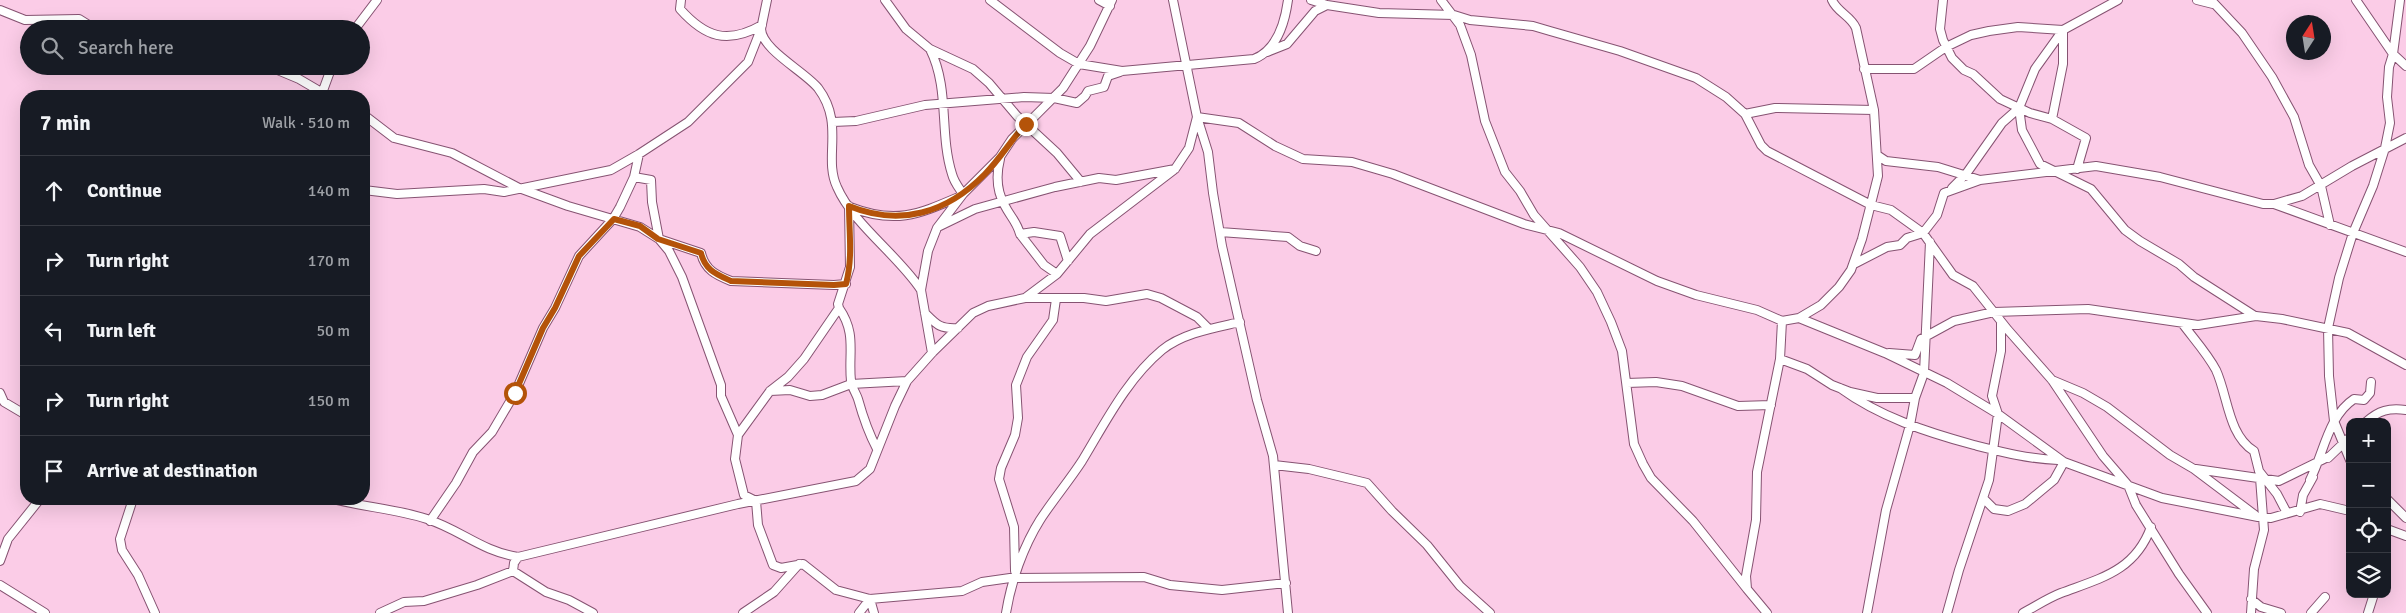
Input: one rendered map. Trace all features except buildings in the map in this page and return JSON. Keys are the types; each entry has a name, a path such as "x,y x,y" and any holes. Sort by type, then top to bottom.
{"street":[{"path":"362,20 377,0"},
{"path":"680,0 680,9 704,32 736,36 762,27"},
{"path":"370,191 397,194 484,189 504,192 611,170 640,154 688,122 748,62 762,27 768,0"},
{"path":"885,0 906,30 930,49 973,69 989,83 1026,124 1057,153 1080,182"},
{"path":"990,0 1060,53 1079,64 1122,71 1254,59 1286,44 1315,10 1327,5"},
{"path":"932,353 921,290 928,251 937,228 964,194 1000,157 1012,139 1063,88 1079,64 1111,3 1099,0"},
{"path":"1173,0 1188,66 1196,117 1208,152 1220,232 1274,465 1288,613"},
{"path":"1267,52 1285,19 1288,0"},
{"path":"1311,0 1327,5 1379,13 1454,15 1470,20 1533,26 1671,68 1713,87 1745,114 1761,145 1768,151 1871,205 1891,210 1923,233 1953,275 1973,286 2001,322 2052,380 2103,456 2128,485 2136,505 2179,574 2207,613"},
{"path":"1441,0 1454,15 1471,55 1485,120 1502,165 1534,215 1580,267 1597,292 1622,351 1634,444 1651,478 1687,514 1767,613"},
{"path":"1196,117 1239,123 1275,146 1303,160 1352,162 1393,174 1461,201 1496,211 1524,224 1548,229 1657,281 1696,295 1757,310 1782,321 1799,318 1821,305 1840,287 1854,264 1878,176 1874,110 1853,22 1834,5 1832,0"},
{"path":"1943,0 1940,29 1952,58 2000,99 2019,108 2052,119 2086,138 2077,169"},
{"path":"1950,190 1966,174 2002,122 2019,108 2035,69 2063,30 2118,0"},
{"path":"2197,0 2212,2 2242,33 2272,78 2294,117 2309,165 2321,186 2330,225"},
{"path":"2356,0 2394,54 2406,66"},
{"path":"2346,452 2334,421 2329,376 2328,328 2339,278 2353,233 2373,186 2385,148 2390,123 2387,97 2389,67 2394,54 2400,0"},
{"path":"0,10 25,20 79,20"},
{"path":"762,27 762,34 768,45 818,89 833,122 836,187 849,206 910,274 921,290"},
{"path":"1864,69 1914,69 1946,47 1971,35 1999,29 2018,27 2063,30"},
{"path":"2052,119 2063,64 2063,30"},
{"path":"930,49 937,63 952,177 964,194"},
{"path":"833,122 856,121 925,105 1002,99 1054,98 1077,103 1088,91 1104,87 1108,76 1122,71"},
{"path":"289,75 315,90"},
{"path":"326,90 330,75"},
{"path":"1745,114 1775,108 1874,110"},
{"path":"2019,108 2022,130 2040,164 2091,189 2120,224 2140,242 2179,264 2194,277 2256,316"},
{"path":"1025,298 1057,274 1090,234 1175,169 1189,148 1196,117"},
{"path":"370,120 394,138 452,153 519,188 568,206 640,226 658,239 669,251 682,277 721,385 721,396 738,435"},
{"path":"1854,264 1887,247 1900,245 1907,238 1923,233 1937,215 1944,193 1980,180 2096,166 2126,170 2263,204 2274,204 2302,196 2406,138"},
{"path":"430,520 456,484 473,452 492,432 515,393 543,328 555,308 579,256 614,219 634,177 640,154"},
{"path":"1877,155 1886,161 1938,166 1980,180"},
{"path":"1000,157 998,185 1003,202 1013,216 1020,234 1044,265 1057,274"},
{"path":"937,228 975,209 1080,182 1099,178 1116,180 1175,169"},
{"path":"634,177 651,180 652,202 658,239"},
{"path":"849,206 886,216 906,216 922,213 964,194"},
{"path":"2274,204 2406,252"},
{"path":"849,206 850,267 838,304 848,320 852,342 851,384 858,398 867,430 878,449"},
{"path":"1020,234 1034,232 1060,236 1068,261"},
{"path":"1220,232 1288,236 1300,246 1316,251"},
{"path":"658,239 701,253 703,262 716,276 731,281 846,284"},
{"path":"1868,613 1886,510 1910,425 1915,398 1924,372 1930,242"},
{"path":"361,505 430,520 444,525 497,553 518,557 756,501 856,481 870,469 908,381 932,353 973,313 980,309 1025,298 1084,298 1106,301 1147,294 1161,298 1197,317 1209,329"},
{"path":"1016,578 1014,527 1002,494 999,479 1001,468 1015,435 1018,418 1016,385 1026,358 1053,320 1056,299"},
{"path":"756,501 744,496 735,459 738,435 770,391 788,377 804,359 839,308"},
{"path":"1884,353 1915,355 1921,339 1954,321 1994,312 2088,309 2198,325 2256,316 2328,328 2348,333 2406,365"},
{"path":"925,313 940,327 958,328"},
{"path":"1799,318 1884,353 1947,383 1998,414 2061,461"},
{"path":"1747,589 1746,576 1756,520 1757,472 1780,359 1782,321"},
{"path":"1006,613 1024,552 1040,521 1078,467 1133,379 1151,360 1176,341 1209,329 1240,322"},
{"path":"1947,613 1959,570 1984,499 1998,414 1992,396 2002,351 2001,322"},
{"path":"2182,323 2212,363 2233,421 2244,445 2254,451 2256,465 2262,478 2287,513"},
{"path":"1780,359 1807,369 1882,415 1941,437 1993,450 2061,461 2162,498 2261,518 2271,518 2287,513 2300,512 2320,504 2346,508"},
{"path":"2052,380 2076,390 2107,407 2170,456 2194,469 2261,518"},
{"path":"770,391 790,390 810,396 822,395 851,384 908,381"},
{"path":"1627,383 1656,382 1682,386 1738,406 1770,405"},
{"path":"2300,512 2303,494 2320,461 2334,421 2345,405 2354,398 2364,400 2370,393 2371,382"},
{"path":"1840,388 1877,398 1915,398"},
{"path":"0,393 4,402 20,411"},
{"path":"2371,418 2391,408 2406,410"},
{"path":"2310,480 2346,440"},
{"path":"2342,444 2346,449"},
{"path":"2194,469 2279,480 2330,456"},
{"path":"1984,499 1994,509 2008,511 2025,504 2054,480 2061,461"},
{"path":"1274,465 1309,469 1367,483 1392,511 1427,545 1460,586 1490,613"},
{"path":"2251,613 2251,599 2255,584 2255,564 2262,542 2262,478"},
{"path":"756,501 758,525 772,565 781,568 800,563"},
{"path":"2391,503 2406,518"},
{"path":"0,562 8,539 35,505"},
{"path":"131,505 120,539 122,550 138,575 155,613"},
{"path":"2391,507 2396,507"},
{"path":"2023,613 2059,594 2112,574 2140,550 2151,527"},
{"path":"2391,530 2406,536"},
{"path":"513,571 514,563 518,557"},
{"path":"800,563 836,590 870,599 962,591 982,582 1016,578 1144,577 1170,585 1222,590 1286,583"},
{"path":"743,613 774,592 800,563"},
{"path":"380,613 404,602 424,601 477,585 513,571"},
{"path":"513,571 546,592 568,600 593,613"},
{"path":"0,585 45,613"},
{"path":"2311,613 2325,597"},
{"path":"2368,613 2373,598"},
{"path":"859,613 870,599"},
{"path":"870,599 874,613"},
{"path":"2251,599 2261,607 2281,613"}],"route":[{"path":"515,393 543,328 555,308 579,256 600,231 614,219 640,226 658,239 701,253 703,262 716,276 731,281 846,284 850,267 851,247 849,206 861,211 898,217 922,213 964,194 985,174 1026,124"}]}
